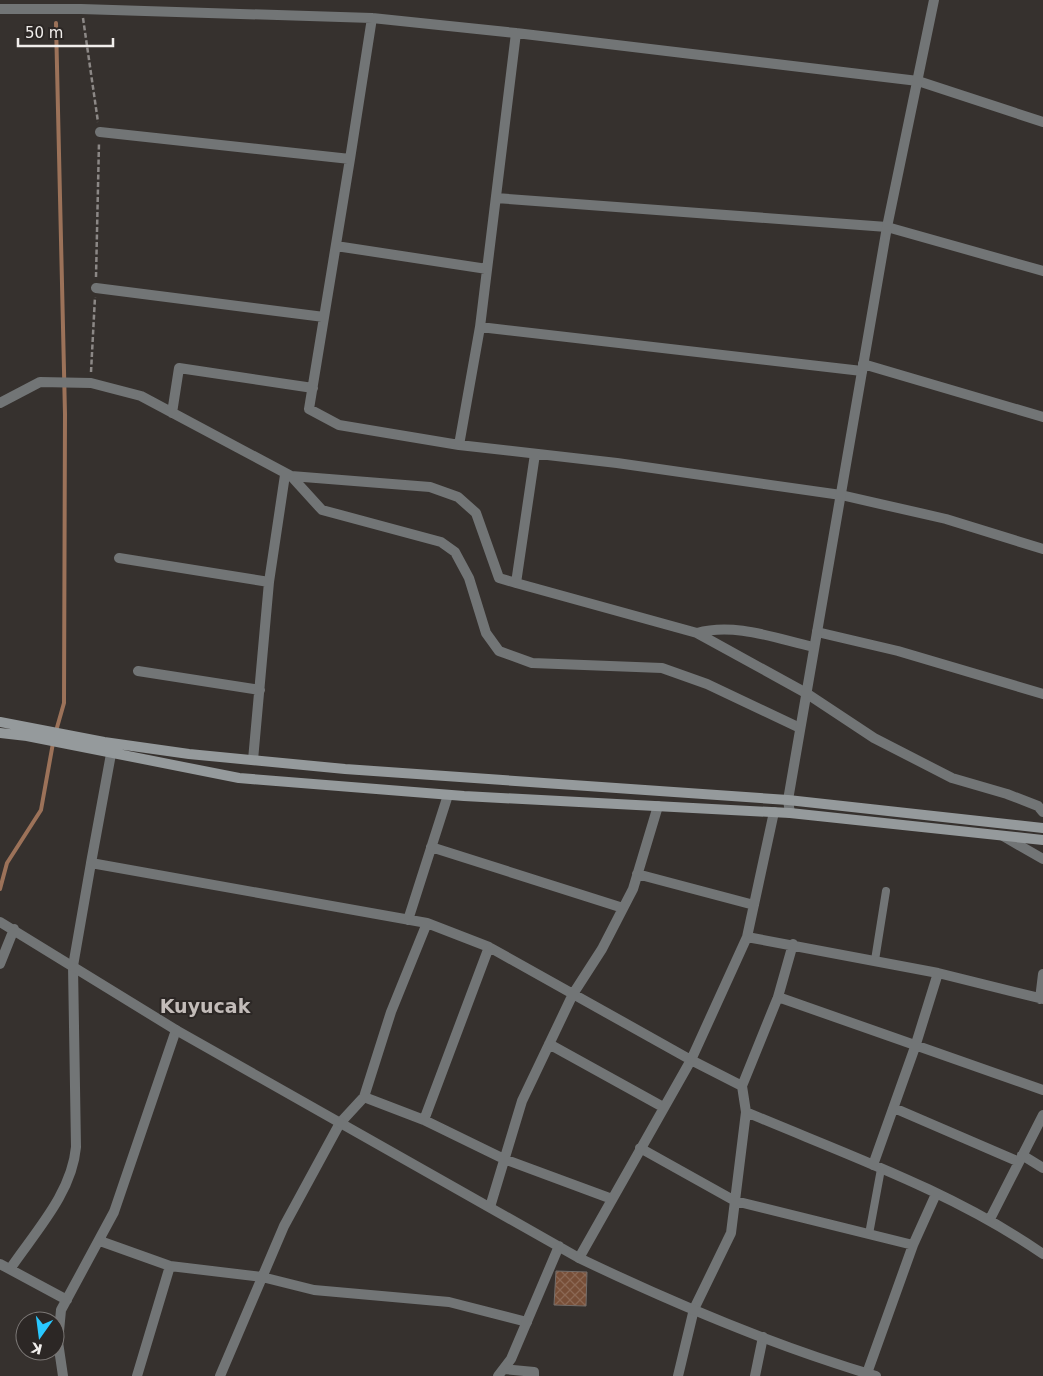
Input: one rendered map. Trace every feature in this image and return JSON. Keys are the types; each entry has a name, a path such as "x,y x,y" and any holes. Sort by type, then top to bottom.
{"main road":[{"path":"0,722 27,731 112,748 239,778 448,795 790,813 1043,840"},
{"path":"0,733 27,731"},
{"path":"112,748 449,776 788,800 1043,828"},
{"path":"448,795 449,776"}],"street":[{"path":"790,813 788,800 887,228 934,0"},
{"path":"0,9 81,9 372,18 516,33 918,81 1043,122"},
{"path":"372,18 309,409 339,425 460,445 841,495 946,519 1043,550"},
{"path":"460,445 480,327 516,33"},
{"path":"100,132 350,159"},
{"path":"496,198 887,228 1043,271"},
{"path":"336,246 487,269"},
{"path":"96,288 324,317"},
{"path":"480,327 863,367 1043,417"},
{"path":"172,413 179,368 313,388"},
{"path":"0,407 0,402 40,382 90,383 141,396 288,475 322,510 441,542 456,552 469,578 486,633 499,651 532,663 662,668 707,684 800,728"},
{"path":"516,583 535,454"},
{"path":"253,760 269,582 288,475"},
{"path":"288,475 430,487 458,497 476,513 499,578 698,633 806,693 874,738 952,778 1007,794 1038,806 1043,812"},
{"path":"119,558 269,582"},
{"path":"698,633 714,628 746,632 814,647"},
{"path":"817,632 898,651 1043,694"},
{"path":"138,671 260,690"},
{"path":"10,1269 66,1188 74,1164 76,1147 73,966 112,748"},
{"path":"408,920 448,795"},
{"path":"490,1207 522,1101 573,994 602,949 623,908 637,874 658,806"},
{"path":"579,1258 691,1060 747,937 774,812"},
{"path":"1002,836 1043,859"},
{"path":"431,847 623,908"},
{"path":"91,863 427,923 489,947 691,1060 742,1086"},
{"path":"637,874 754,905"},
{"path":"0,922 176,1030 579,1258 646,1290 763,1337 869,1375 913,1245 936,1194"},
{"path":"220,1376 284,1226 340,1122 364,1097 391,1012 427,923"},
{"path":"0,964 14,929"},
{"path":"747,937 794,944 938,973 1041,999 1043,974"},
{"path":"678,1376 694,1309 731,1233 746,1112 742,1086 778,997 794,944"},
{"path":"424,1120 489,947"},
{"path":"877,1167 938,973"},
{"path":"778,997 915,1047 1043,1090"},
{"path":"63,1376 58,1342 62,1310 114,1212 176,1030"},
{"path":"549,1044 663,1107"},
{"path":"364,1097 424,1120 504,1159 612,1199"},
{"path":"894,1108 1043,1168"},
{"path":"746,1112 877,1167 990,1219 1043,1254"},
{"path":"990,1219 1043,1115"},
{"path":"640,1148 734,1201 913,1245"},
{"path":"100,1241 170,1266 262,1277 314,1290 449,1302 527,1322"},
{"path":"501,1372 511,1359 559,1246"},
{"path":"0,1264 67,1300"},
{"path":"137,1376 170,1266"},
{"path":"757,1375 763,1337"},
{"path":"501,1372 534,1372 534,1376"}],"lane":[{"path":"874,960 886,891"},
{"path":"869,1234 877,1167"}],"path":[{"path":"81,9 100,132 96,288 90,383"}],"building":[{"path":"556,1271 587,1272 586,1306 554,1305"}],"waterway":[{"path":"56,23 65,414 64,703 56,731"},
{"path":"0,889 7,863 41,810 53,743"}],"district":[{"name":"Kuyucak","path":"205,1006"}]}
